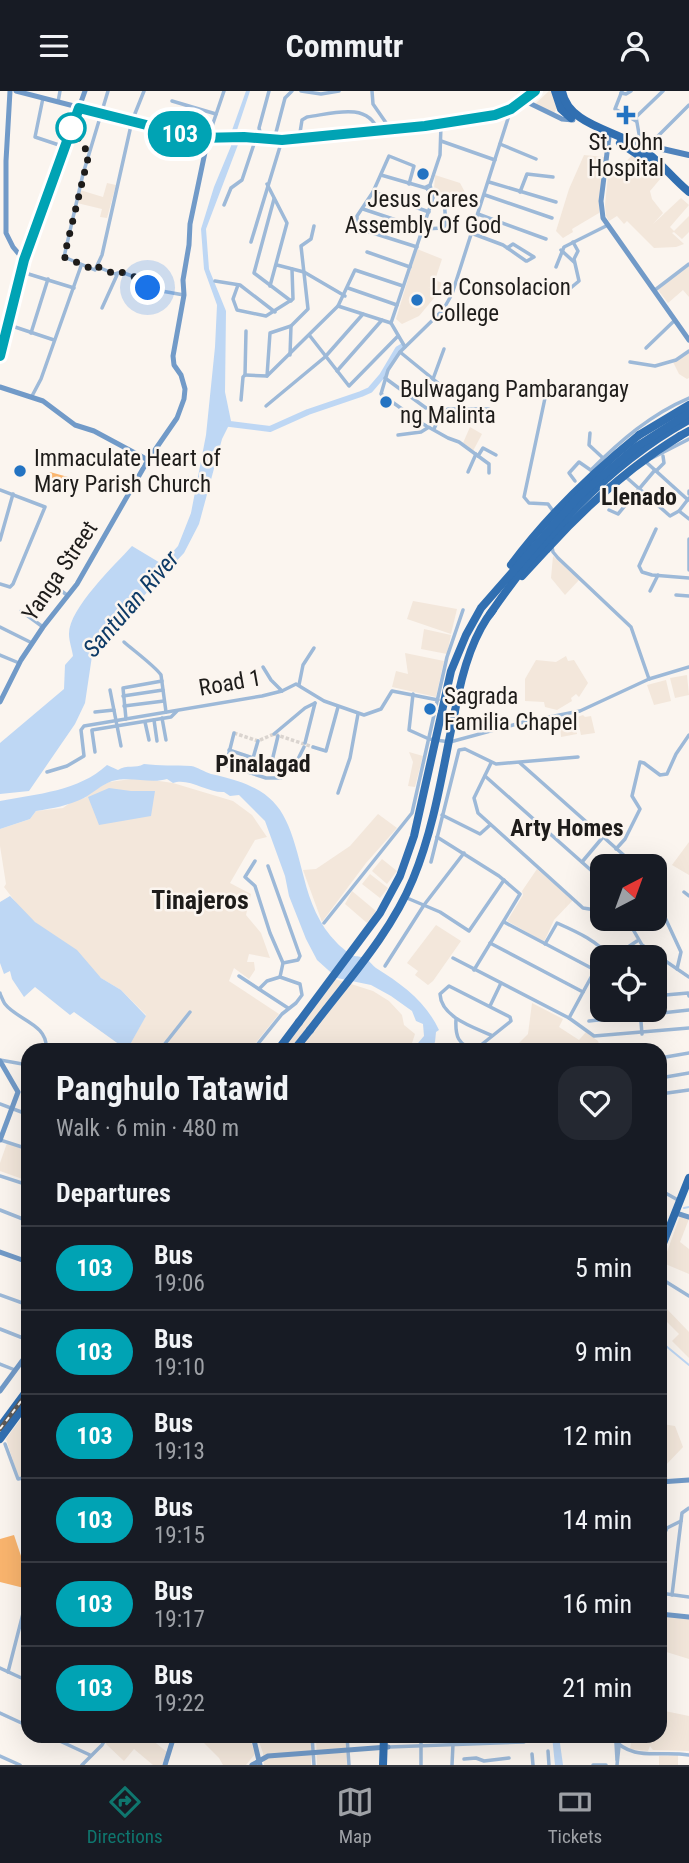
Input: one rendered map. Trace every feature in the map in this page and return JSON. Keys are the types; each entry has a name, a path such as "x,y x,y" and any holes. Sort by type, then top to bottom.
{"highway":[{"path":"555,91 561,109 573,120 641,147 689,192"},
{"path":"562,91 568,108 592,126 609,137 641,147"},
{"path":"283,1043 380,913 400,876 414,836 451,671 481,608 532,535 567,498 639,435 689,405"},
{"path":"481,608 578,497 636,447 689,413"},
{"path":"299,1043 378,939 413,880 433,815 463,675 490,614 517,576 582,502 639,452 689,420"},
{"path":"490,614 573,520 610,485 644,458 689,431"},
{"path":"667,1239 689,1178"},
{"path":"667,1231 675,1214"},
{"path":"0,1427 21,1398"},
{"path":"3,1441 21,1412"},
{"path":"386,1743 386,1765"}],"main road":[{"path":"641,147 689,155"}],"street":[{"path":"10,91 6,233 24,260"},
{"path":"16,91 35,93 43,98 79,108 198,138 282,140 378,132 495,115 511,109"},
{"path":"58,102 60,91"},
{"path":"0,356 20,271 85,91"},
{"path":"108,91 72,215 64,257 95,270 98,267 146,281 150,289 184,295"},
{"path":"98,267 132,121 144,91"},
{"path":"208,138 224,91"},
{"path":"224,205 231,188 242,180 259,139 259,128 269,91"},
{"path":"274,140 285,98 292,91"},
{"path":"301,91 321,94 339,91"},
{"path":"372,91 373,104 391,130"},
{"path":"489,473 489,464 477,455 381,394 385,378 400,352 447,303 485,195 511,109 521,97 535,91"},
{"path":"631,91 626,94 621,92 615,109 637,121"},
{"path":"641,147 638,114 663,91"},
{"path":"521,97 562,119 573,120"},
{"path":"43,98 35,137 65,147"},
{"path":"172,101 217,115"},
{"path":"641,147 689,105"},
{"path":"299,139 305,117 357,111 369,116 378,132"},
{"path":"429,188 440,155 441,124"},
{"path":"609,137 601,201 606,226 689,339"},
{"name":"Yanga Street","path":"0,702 19,663 43,627 69,596 148,460 177,418 185,389 181,375 174,365 173,356 184,295 183,281 190,224 208,138"},
{"path":"251,242 282,140"},
{"path":"440,141 495,160"},
{"path":"500,144 537,159"},
{"path":"409,184 414,166 391,156 387,157 373,192 357,216 357,228 417,247"},
{"path":"520,192 527,174 554,177"},
{"path":"363,209 423,229 443,227 446,224 443,200 429,188 381,175"},
{"path":"489,182 556,202"},
{"path":"267,184 287,223 270,286"},
{"path":"373,192 429,212"},
{"path":"391,323 434,195"},
{"path":"485,195 552,218"},
{"path":"274,199 254,273 291,301"},
{"path":"478,214 546,239"},
{"path":"267,376 270,333 291,326 308,309 301,246 312,239 314,226"},
{"path":"556,267 561,250 606,226"},
{"path":"471,233 507,248 526,261 534,256 513,244 507,248"},
{"path":"573,242 578,251 574,262"},
{"path":"561,250 574,262 579,281 567,291"},
{"path":"367,252 410,267"},
{"path":"655,290 689,264"},
{"path":"277,265 304,272 345,296"},
{"path":"32,396 41,379 82,266"},
{"path":"238,285 233,299 237,310 262,317 291,301 292,269"},
{"path":"245,375 267,376 290,356 338,306 355,270 403,286"},
{"path":"20,271 74,288"},
{"path":"102,308 117,274"},
{"path":"32,333 48,279"},
{"path":"215,281 238,285 275,312"},
{"path":"348,288 397,305"},
{"path":"338,306 391,323 405,347"},
{"path":"266,406 325,357 363,314"},
{"path":"337,371 382,320"},
{"path":"646,348 676,320"},
{"path":"7,324 54,340"},
{"path":"290,356 291,326"},
{"path":"241,400 245,375 246,331"},
{"path":"310,336 348,385 351,385 398,335"},
{"path":"433,379 444,349"},
{"path":"630,362 654,366 676,360 689,351"},
{"path":"400,352 438,383"},
{"path":"385,378 426,408"},
{"path":"548,384 525,493 526,501 550,506 553,511 553,552 631,627 649,679"},
{"path":"0,387 43,401 75,425 94,431 148,460"},
{"path":"591,470 641,425 689,398"},
{"path":"398,435 432,428 440,415 448,409 489,409"},
{"path":"590,433 589,445 603,458"},
{"path":"611,489 646,462 689,439"},
{"path":"468,472 483,448 496,455"},
{"path":"609,510 618,514 664,463 663,456"},
{"path":"575,481 569,473 580,461 627,503"},
{"path":"626,477 673,516 689,496 646,462"},
{"path":"97,482 117,488 124,481 135,485"},
{"path":"0,490 44,506 13,584 10,587 0,584"},
{"path":"0,540 13,494"},
{"path":"679,511 689,519"},
{"path":"656,529 639,566 644,573 689,578"},
{"path":"689,539 689,569"},
{"path":"650,591 658,575"},
{"path":"56,587 69,596"},
{"path":"676,595 689,596"},
{"path":"324,923 412,813 447,657 463,610"},
{"path":"21,611 43,627"},
{"path":"0,628 32,643"},
{"path":"124,642 148,665 159,671 166,712"},
{"path":"314,648 303,665 299,684 316,700 364,715 380,710 392,691 438,700"},
{"path":"0,655 19,663"},
{"path":"263,667 282,691"},
{"path":"412,694 408,730 443,743 580,711 649,679 689,667"},
{"path":"126,719 124,687 162,681"},
{"name":"Road 1","path":"145,719 166,712 282,691 299,684"},
{"path":"110,690 121,746"},
{"path":"123,697 163,690"},
{"path":"272,761 276,735 316,700"},
{"path":"234,733 226,765 273,779 281,778 297,761 305,745 316,700"},
{"path":"124,706 164,701"},
{"path":"313,747 326,751 338,707"},
{"path":"95,712 114,710"},
{"path":"117,724 126,719 154,720 171,717 178,710"},
{"path":"338,793 350,758 358,714"},
{"path":"162,718 166,740"},
{"path":"47,772 67,766 84,756 81,730 84,726 91,728 145,719"},
{"path":"145,719 149,740"},
{"path":"154,720 157,741"},
{"path":"91,728 95,752"},
{"path":"616,849 640,809 632,796 640,762 664,776 669,772 676,754 687,744 689,735"},
{"path":"249,772 258,741"},
{"path":"430,862 459,750 465,749 491,763 578,757"},
{"path":"229,750 253,758"},
{"path":"518,762 622,854"},
{"path":"491,763 474,803 478,813 583,908 590,909"},
{"path":"485,776 590,869"},
{"path":"442,815 480,834 491,825"},
{"path":"438,837 504,880 520,894 474,970"},
{"path":"582,862 603,837"},
{"path":"385,965 424,905 464,853"},
{"path":"255,861 244,877 256,886 270,933 283,963 280,977"},
{"path":"268,866 300,956 298,960 283,963"},
{"path":"407,898 440,912 470,931 504,880"},
{"path":"684,892 689,896"},
{"path":"504,922 590,967"},
{"path":"667,922 681,952 677,969"},
{"path":"545,944 557,923 599,945"},
{"path":"633,931 638,941 689,977"},
{"path":"631,945 638,941"},
{"path":"490,943 583,992"},
{"path":"453,958 569,1018 596,1037 689,1028"},
{"path":"239,976 288,1008"},
{"path":"259,989 267,981 280,977 298,983 302,995 259,1043"},
{"path":"569,1018 590,979"},
{"path":"490,1006 501,983"},
{"path":"482,1043 510,1021 510,1017 447,986 439,998 456,1019 491,1035"},
{"path":"0,993 5,1005 40,1031 46,1043"},
{"path":"667,995 688,993 689,996"},
{"path":"667,1011 689,1010"},
{"path":"166,1043 190,1012"},
{"path":"456,1019 455,1035 463,1043"},
{"path":"641,1022 642,1034"},
{"path":"667,1057 689,1053"},
{"path":"0,1060 21,1064"},
{"path":"0,1060 18,1092 0,1140 21,1147"},
{"path":"667,1077 689,1073"},
{"path":"667,1093 689,1090"},
{"path":"0,1104 21,1111"},
{"path":"0,1176 21,1183"},
{"path":"667,1194 680,1202"},
{"path":"0,1210 21,1218"},
{"path":"675,1214 689,1217"},
{"path":"0,1252 21,1260"},
{"path":"667,1282 689,1296"},
{"path":"0,1295 21,1302"},
{"path":"0,1329 21,1337"},
{"path":"0,1391 21,1362"},
{"path":"0,1364 15,1370"},
{"path":"3,1441 18,1479 21,1478"},
{"path":"667,1482 689,1480"},
{"path":"672,1595 681,1521 686,1509"},
{"path":"667,1528 681,1521"},
{"path":"667,1594 689,1597"},
{"path":"667,1615 689,1617"},
{"path":"8,1672 21,1621"},
{"path":"0,1668 21,1678"},
{"path":"0,1713 21,1723"},
{"path":"64,1743 90,1755"},
{"path":"82,1765 103,1743"},
{"path":"165,1765 172,1743"},
{"path":"255,1743 260,1763"},
{"path":"312,1743 314,1765"},
{"path":"348,1743 349,1765"},
{"path":"252,1765 260,1763 268,1756 348,1749 488,1743"},
{"path":"452,1765 453,1744"},
{"path":"617,1744 632,1753 689,1755"},
{"path":"617,1744 617,1762"},
{"path":"420,1745 421,1765"},
{"path":"548,1751 549,1765"},
{"path":"532,1754 533,1765"},
{"path":"0,1756 19,1765"},
{"path":"464,1759 476,1758 483,1763 509,1758"},
{"path":"593,1765 606,1765"}],"shaded area":[{"path":"549,91 553,91 557,108 554,113 535,104"},
{"path":"584,155 604,157 599,213 572,229 573,232 563,238 556,231 569,189"},
{"path":"632,155 661,178 650,191 652,199 663,213 653,224 681,198 689,205 670,227 674,231 689,216 689,232 682,239 672,233 684,244 654,248 627,221 624,224 617,216 609,221 606,216 608,175 616,173"},
{"path":"435,175 460,183 468,198 462,204 452,193 439,195 434,190"},
{"path":"107,183 116,185 107,218 100,217 102,209 77,203 80,190 103,197"},
{"path":"417,249 442,259 435,280 442,283 439,291 428,287 439,292 419,316 402,324 396,319"},
{"path":"689,265 689,297 683,290 668,303 658,290"},
{"path":"689,352 687,379 679,374 673,362"},
{"path":"470,427 482,434 473,451 463,443"},
{"path":"50,472 68,477 61,494 45,489"},
{"path":"553,556 579,580 565,595 551,578"},
{"path":"413,601 457,609 451,634 407,619"},
{"path":"424,629 451,635 447,654 421,649"},
{"path":"405,653 444,661 436,697 392,687 396,671 408,674"},
{"path":"566,656 568,661 574,660 588,683 579,697 576,694 571,698 572,701 557,710 545,707 544,702 525,701 525,679 536,660 556,662"},
{"path":"687,675 689,695 675,698 670,678"},
{"path":"666,680 671,701 654,705 647,685"},
{"path":"591,716 595,733 581,735 577,717"},
{"path":"575,721 577,734 561,737 560,724"},
{"path":"409,752 423,756 415,787 408,786 413,762"},
{"path":"139,778 173,783 233,801 252,815 267,837 255,840 230,883 251,894 246,915 261,933 270,958 249,954 247,962 254,962 255,970 249,979 234,968 229,981 279,1014 256,1043 131,1043 146,1015 121,990 101,978 24,913 4,887 6,884 0,829 30,819 36,811 63,808 74,800 85,798 89,792 109,782"},
{"path":"378,814 397,828 366,863 322,922 303,870 316,869 350,846"},
{"path":"689,842 689,875 672,865"},
{"path":"382,859 397,871 387,884 372,871"},
{"path":"537,869 573,900 554,920 544,942 507,921"},
{"path":"370,874 388,888 380,898 362,884"},
{"path":"352,891 376,911 367,923 345,904"},
{"path":"436,925 461,941 428,985 415,975 418,971 407,963"},
{"path":"329,977 373,991 389,1001 402,1015 404,1025 415,1034 412,1043 278,1043"},
{"path":"532,1003 563,1019 559,1027 579,1040 586,1032 599,1043 519,1043 528,1034"},
{"path":"7,1143 21,1148 21,1178 0,1171"},
{"path":"680,1216 689,1219 680,1242 689,1249 689,1274 667,1265 667,1252"},
{"path":"667,1309 689,1332 689,1358 672,1341 679,1334 667,1322"},
{"path":"21,1419 21,1478 19,1479 6,1439"},
{"path":"667,1425 675,1426 683,1447 667,1464"},
{"path":"14,1535 21,1556 21,1587 0,1582 0,1539"},
{"path":"667,1616 689,1619 689,1659 667,1652"},
{"path":"667,1711 689,1716 689,1751 653,1750 650,1746 648,1751 630,1749 631,1743 667,1743"},
{"path":"156,1743 167,1752 162,1765 153,1765 134,1749 124,1761 106,1744"},
{"path":"204,1743 251,1743 255,1754 246,1765 223,1765"},
{"path":"259,1743 311,1743 311,1765 264,1765"},
{"path":"316,1743 346,1743 347,1765 317,1765"},
{"path":"678,1755 678,1765 659,1765 659,1756"}],"water":[{"name":"Santulan River","path":"246,91 250,91 236,133 236,140 239,142 206,229 209,269 226,311 225,392 231,421 222,439 199,524 184,553 123,618 92,656 85,703 75,724 29,791 0,794 0,743 64,689 65,665 73,656 69,637 71,624 84,600 132,546 162,564 178,546 191,513 206,435 217,305 204,269 201,229 231,146 231,133"},
{"path":"144,764 194,767 253,787 267,796 286,820 309,896 325,929 345,950 366,959 420,1002 439,1030 436,1032 434,1043 418,1043 424,1036 423,1024 416,1021 412,1011 391,996 371,985 337,978 317,960 289,896 285,876 265,821 239,795 230,796 185,782 173,783 167,779 119,780 108,783 78,801 36,811 30,819 0,829 0,801 71,786 96,774 107,765 118,770"},
{"path":"109,788 155,791 151,816 99,825 88,797"},
{"path":"10,896 35,922 77,950 101,978 121,990 146,1016 131,1043 117,1043 74,1012 70,1015 35,987 24,997 10,971 4,974 0,963 0,902"},
{"path":"553,1743 560,1743 563,1765 555,1765"}],"waterway":[{"path":"222,423 270,429 308,412 361,394 370,390 398,349 403,346"},
{"path":"684,1208 689,1207"},
{"path":"667,1347 689,1365"}],"tunnel":[{"path":"234,733 258,741 274,734 313,747"}],"railway":[{"path":"0,1429 21,1401"}],"bus line":[{"name":"103","path":"0,356 24,260 79,108 198,138 282,140 378,132 495,115 511,109 535,91"}],"place":[{"name":"St. John Hospital","path":"626,115"},
{"name":"Jesus Cares Assembly Of God","path":"423,174"},
{"name":"La Consolacion College","path":"417,300"},
{"name":"Bulwagang Pambarangay ng Malinta","path":"386,402"},
{"name":"Immaculate Heart of Mary Parish Church","path":"20,471"},
{"name":"Sagrada Familia Chapel","path":"430,709"}],"district":[{"name":"Llenado","path":"639,497"},
{"name":"Pinalagad","path":"263,764"},
{"name":"Arty Homes","path":"567,828"},
{"name":"Tinajeros","path":"200,900"}],"route":[{"path":"71,128 89,154 72,215 64,257 95,270 98,267 146,281 148,288"}]}
